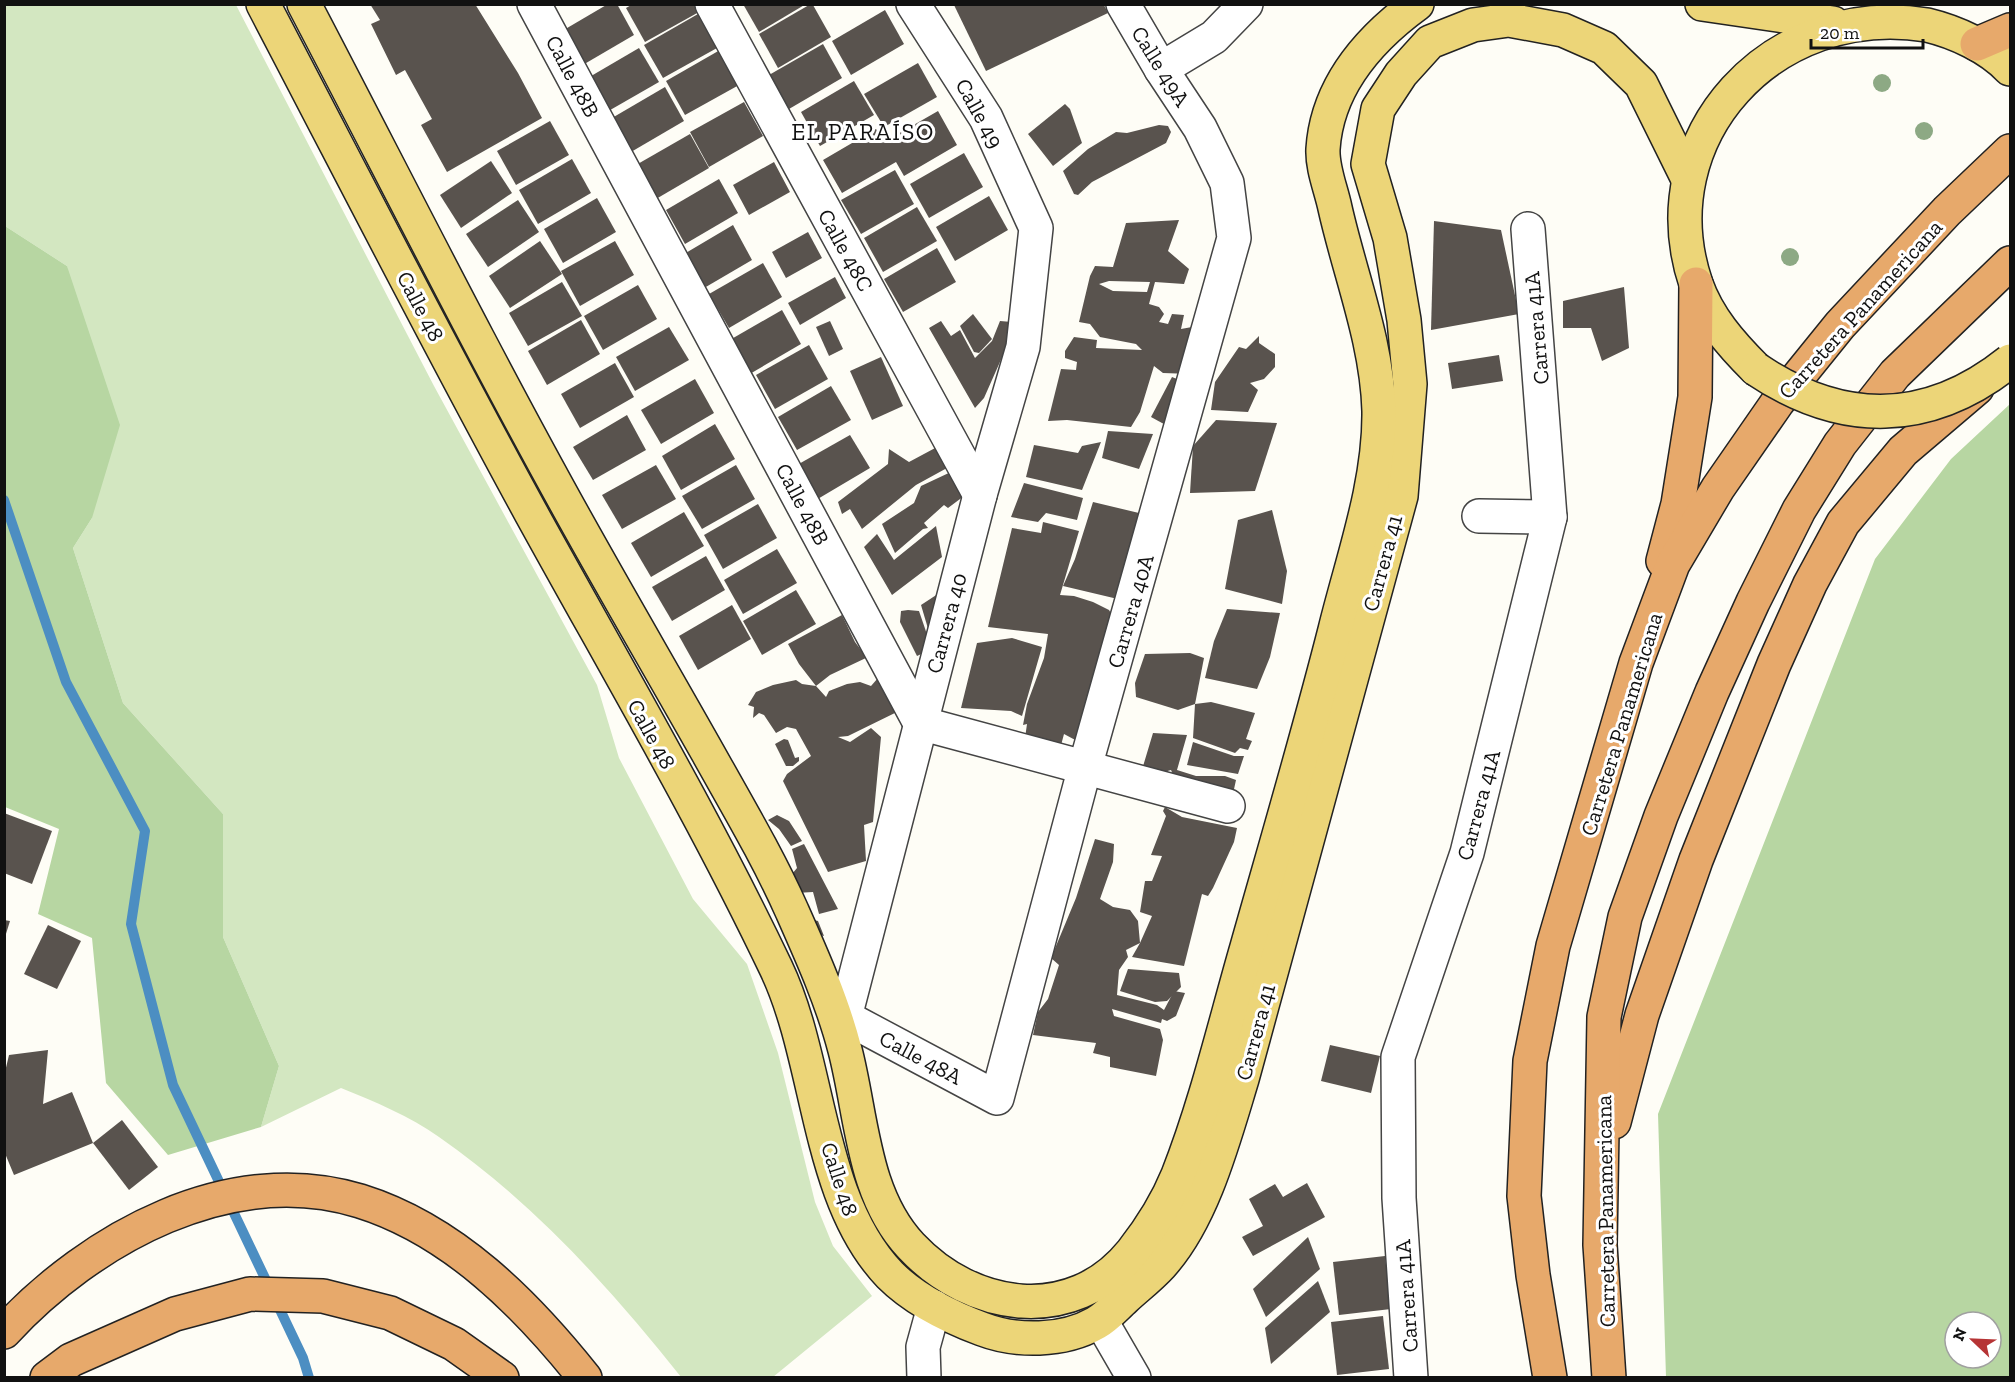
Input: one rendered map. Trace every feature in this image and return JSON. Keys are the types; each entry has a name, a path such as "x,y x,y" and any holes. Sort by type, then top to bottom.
{"highway":[{"path":"1977,44 2010,30"},
{"name":"Carretera Panamericana","path":"1550,1377 1533,1275 1524,1196 1530,1060 1553,946 1635,663 1673,564 1718,488 1777,403 1840,325 1947,211 2010,151"},
{"name":"Carretera Panamericana","path":"1609,1377 1600,1245 1604,1017 1625,917 1661,816 1716,682 1799,510 1840,444 1895,374 2010,263"},
{"path":"1635,663 1678,504 1695,397 1696,284"},
{"path":"1601,1173 1642,1015 1693,871 1774,664 1810,584 1843,523 1903,451 1985,381"},
{"path":"4,1332 76,1268 144,1224 212,1201 265,1191 314,1192 360,1201 401,1218 449,1245 499,1284 554,1338 585,1377"},
{"path":"47,1377 71,1360 175,1314 250,1294 323,1296 390,1313 454,1344 502,1377"}],"main road":[{"name":"Calle 48","path":"263,4 475,410 736,885 778,972 800,1032 821,1119 854,1225 891,1275 934,1307 991,1333 1019,1338 1080,1331 1101,1321"},
{"name":"Calle 48","path":"304,4 573,514 771,865 840,1018 869,1165 899,1233 915,1251 958,1284 1012,1300 1050,1302 1081,1294 1106,1276"},
{"name":"Carrera 41","path":"1106,1276 1128,1258 1163,1207 1177,1176 1210,1076 1313,716 1374,473 1379,411 1370,341 1323,153 1336,93 1360,56 1390,24 1417,4"},
{"path":"1702,4 1837,24"},
{"path":"2008,67 1977,44 1944,29 1909,21 1873,19 1837,24 1802,36 1777,50 1740,79 1716,109 1699,142 1688,179 1685,232 1696,284 1711,316 1731,344 1756,369 1785,388 1817,402 1852,411 1886,412 1921,408 1954,397 1985,381 2010,361"},
{"name":"Carrera 41","path":"1101,1321 1168,1256 1193,1214 1226,1131 1401,496 1410,384 1404,320 1390,237 1368,164 1378,109 1401,74 1430,42 1473,25 1509,20 1563,30 1604,48 1641,84 1688,179"}],"street":[{"name":"Calle 48B","path":"534,4 920,723"},
{"name":"Calle 48C","path":"712,4 980,495"},
{"name":"Calle 49","path":"913,4 986,118 1035,228"},
{"name":"Calle 49A","path":"1123,4 1161,69 1200,128"},
{"path":"1161,69 1214,37 1246,4"},
{"name":"Carrera 40A","path":"997,1098 1085,767 1234,238 1227,183 1200,128"},
{"name":"Carrera 40","path":"840,1018 980,495 1023,347 1035,228"},
{"name":"Carrera 41A","path":"1411,1377 1399,1198 1398,1057 1467,853 1550,517 1528,229"},
{"path":"1479,516 1550,517"},
{"path":"920,723 1228,806"},
{"path":"800,1032 840,1018"},
{"name":"Calle 48A","path":"840,1018 997,1098"},
{"path":"924,1377 923,1347 934,1307"},
{"path":"1101,1321 1134,1377"}],"green space":[{"path":"4,5 236,5 434,386 597,685 619,758 693,899 747,964 778,1053 815,1202 833,1246 872,1296 773,1377 681,1377 627,1311 539,1218 474,1163 428,1129 392,1110 341,1088 261,1127 279,1066 223,937 223,814 123,703 73,548 92,518 67,266 5,226"},
{"path":"5,226 67,266 120,425 92,518 73,548 123,703 223,814 223,937 279,1066 261,1127 168,1155 106,1083 92,938 38,914 59,829 5,807"},
{"path":"2010,404 2010,1377 1666,1377 1658,1114 1875,559 1951,459"}],"building":[{"path":"370,4 475,4 518,73 542,118 447,172 421,125 432,119 405,70 396,75 371,24 380,20"},
{"path":"608,4 617,4 634,35 581,66 562,31"},
{"path":"633,4 695,4 699,12 645,42 626,8"},
{"path":"743,4 806,4 759,32"},
{"path":"809,5 813,5 831,37 778,68 759,34"},
{"path":"954,5 1104,5 1108,13 986,71"},
{"path":"885,10 904,44 851,75 832,41"},
{"path":"698,14 717,48 663,78 644,45"},
{"path":"823,44 842,78 789,109 769,75"},
{"path":"639,48 659,82 605,113 586,79"},
{"path":"720,50 739,85 685,115 666,81"},
{"path":"918,63 937,97 884,127 864,94"},
{"path":"854,81 874,115 820,146 801,112"},
{"path":"665,87 684,121 631,152 612,118"},
{"path":"744,102 763,136 709,167 690,132"},
{"path":"1065,104 1070,109 1082,143 1053,166 1028,134"},
{"path":"938,111 957,145 904,176 896,162 842,193 823,160 876,129 884,142"},
{"path":"550,121 569,155 516,185 497,151"},
{"path":"1159,125 1168,126 1171,132 1166,143 1092,182 1078,195 1074,194 1063,171 1088,149 1116,132 1127,133"},
{"path":"690,134 709,168 656,199 636,165"},
{"path":"964,153 983,187 929,218 910,184"},
{"path":"572,159 591,193 538,224 519,190"},
{"path":"491,161 512,193 461,228 440,195"},
{"path":"774,162 790,192 749,215 733,185"},
{"path":"895,170 914,204 861,234 841,200"},
{"path":"719,179 738,213 685,244 666,210"},
{"path":"989,196 1008,230 955,261 936,227"},
{"path":"597,198 616,232 563,263 544,229"},
{"path":"518,200 539,232 488,267 466,234"},
{"path":"917,207 937,241 883,272 864,238"},
{"path":"1179,220 1168,251 1189,269 1184,284 1155,282 1149,304 1159,307 1164,314 1159,322 1168,324 1172,314 1184,315 1181,329 1203,325 1191,374 1163,373 1154,366 1140,412 1131,427 1067,420 1048,421 1061,369 1076,370 1077,362 1065,358 1065,351 1074,337 1097,340 1096,348 1142,350 1136,344 1100,337 1090,324 1079,322 1090,276 1095,266 1113,267 1126,223","holes":["1109,281 1150,282 1147,292 1113,291 1099,284"]},
{"path":"1434,221 1501,230 1519,314 1431,330"},
{"path":"733,225 752,260 699,291 679,257"},
{"path":"808,232 822,258 786,278 772,252"},
{"path":"540,241 562,274 510,308 489,276"},
{"path":"615,241 634,275 580,306 561,271"},
{"path":"937,248 956,282 903,312 884,279"},
{"path":"763,263 782,297 729,328 709,294"},
{"path":"835,277 846,298 800,325 788,303"},
{"path":"562,282 582,316 528,346 509,313"},
{"path":"638,285 657,319 603,350 584,316"},
{"path":"1624,287 1629,348 1602,361 1591,328 1563,328 1563,301"},
{"path":"782,310 801,344 748,375 728,341"},
{"path":"973,314 992,339 979,353 974,352 960,326"},
{"path":"581,320 600,354 547,385 528,351"},
{"path":"830,321 843,349 829,356 816,327"},
{"path":"941,321 951,336 960,330 975,358 992,341 1000,321 1012,322 1007,346 984,398 975,408 929,328"},
{"path":"669,327 689,360 635,391 616,357"},
{"path":"1259,336 1259,343 1275,354 1275,367 1264,379 1250,383 1258,390 1248,412 1211,410 1215,382 1239,347 1246,349"},
{"path":"809,345 828,379 775,409 756,375"},
{"path":"1499,355 1503,381 1452,389 1448,363"},
{"path":"881,357 903,406 872,420 850,371"},
{"path":"615,363 634,397 580,428 561,394"},
{"path":"1172,377 1189,384 1173,429 1151,417"},
{"path":"695,379 714,413 661,444 641,410"},
{"path":"831,386 851,420 797,450 778,417"},
{"path":"627,415 646,450 593,480 573,447"},
{"path":"1216,420 1277,423 1255,491 1190,493 1193,446"},
{"path":"715,424 735,459 681,490 662,456"},
{"path":"1108,431 1153,434 1139,469 1102,458"},
{"path":"850,435 870,468 816,500 797,465"},
{"path":"1101,442 1082,490 1026,477 1034,445 1078,453 1082,446"},
{"path":"937,447 947,468 916,485 862,529 850,509 842,514 838,502 888,464 889,449 909,462"},
{"path":"656,465 676,499 622,529 602,495"},
{"path":"736,465 755,499 702,529 682,496"},
{"path":"953,471 964,496 948,508 944,505 924,523 928,528 923,529 895,553 882,524 914,503 921,486"},
{"path":"1024,483 1083,498 1077,520 1046,513 1038,522 1011,517"},
{"path":"1093,502 1139,513 1144,519 1122,600 1063,586 1075,559"},
{"path":"758,504 777,538 723,569 704,535"},
{"path":"1272,510 1287,571 1282,604 1225,589 1238,520"},
{"path":"684,512 704,546 651,577 631,543"},
{"path":"1043,522 1079,531 1060,595 1074,596 1093,602 1109,610 1112,615 1079,742 1064,734 1060,749 1025,738 1027,724 1023,725 1027,704 1044,658 1048,634 988,627 1012,528 1041,533"},
{"path":"936,526 942,557 892,595 864,547 877,534 894,560"},
{"path":"777,549 797,583 743,614 724,580"},
{"path":"706,556 725,590 672,621 652,587"},
{"path":"950,586 932,642 921,605"},
{"path":"796,590 816,624 762,655 743,621"},
{"path":"732,605 751,639 698,670 679,636"},
{"path":"1227,609 1280,613 1270,657 1257,689 1205,678 1214,641"},
{"path":"901,611 919,611 932,649 917,656 900,622"},
{"path":"842,615 855,642 861,650 849,624 868,657 830,675 816,686 799,664 788,644"},
{"path":"1012,638 1042,647 1022,716 1011,711 961,708 977,643"},
{"path":"1190,653 1204,658 1195,704 1178,710 1136,697 1135,683 1145,654"},
{"path":"878,678 901,710 848,736 838,737 850,742 871,728 881,737 873,822 864,825 866,861 828,872 783,781 787,774 811,756 796,729 787,727 776,733 764,715 759,713 753,718 754,707 748,705 756,692 773,685 796,680 802,684 816,686 826,697 829,691 847,684 860,682 871,686"},
{"path":"1211,702 1255,713 1246,739 1252,741 1248,750 1240,748 1235,753 1193,738 1195,704"},
{"path":"1153,733 1187,735 1177,770 1196,776 1225,776 1236,780 1231,803 1174,777 1171,770 1154,775 1141,773"},
{"path":"784,739 788,740 795,758 799,757 799,761 793,766 786,766 775,744"},
{"path":"1193,742 1234,756 1244,756 1238,774 1187,765"},
{"path":"1165,807 1182,817 1237,828 1234,842 1213,888 1208,896 1202,894 1184,966 1132,957 1152,916 1140,912 1145,881 1152,881 1162,856 1151,855 1166,816 1163,811"},
{"path":"4,813 52,831 32,884 4,873"},
{"path":"777,815 789,821 802,841 791,846 779,829 768,820"},
{"path":"1095,839 1114,844 1113,862 1100,899 1113,907 1130,910 1138,921 1140,943 1126,950 1128,957 1119,970 1117,995 1157,1005 1164,1010 1174,991 1185,993 1176,1016 1167,1021 1162,1019 1161,1023 1112,1009 1114,1016 1160,1029 1163,1040 1156,1076 1110,1067 1110,1057 1093,1053 1096,1043 1033,1035 1038,1012 1048,999 1059,965 1051,958 1076,898"},
{"path":"804,844 838,909 819,914 813,892 796,893 787,880 797,868 792,849"},
{"path":"4,920 10,921 5,937 4,937"},
{"path":"814,920 818,921 824,936 817,934"},
{"path":"48,925 81,941 57,989 24,974"},
{"path":"1128,969 1179,973 1181,987 1167,1001 1155,1002 1120,991"},
{"path":"1330,1045 1380,1056 1371,1093 1321,1081"},
{"path":"48,1050 43,1104 72,1092 93,1143 14,1175 4,1151 4,1076 9,1055"},
{"path":"122,1120 158,1167 129,1190 93,1143"},
{"path":"1307,1183 1325,1217 1253,1256 1242,1237 1263,1226 1249,1199 1275,1184 1283,1197"},
{"path":"1308,1237 1320,1269 1266,1317 1253,1289"},
{"path":"1385,1256 1391,1309 1339,1315 1333,1262"},
{"path":"1318,1281 1330,1312 1271,1364 1265,1328"},
{"path":"1383,1316 1389,1369 1337,1375 1331,1322"}],"waterway":[{"path":"4,500 66,682 145,831 131,924 173,1085 303,1358 309,1378"}],"district":[{"name":"EL PARAÍSO","path":"863,132"}]}
